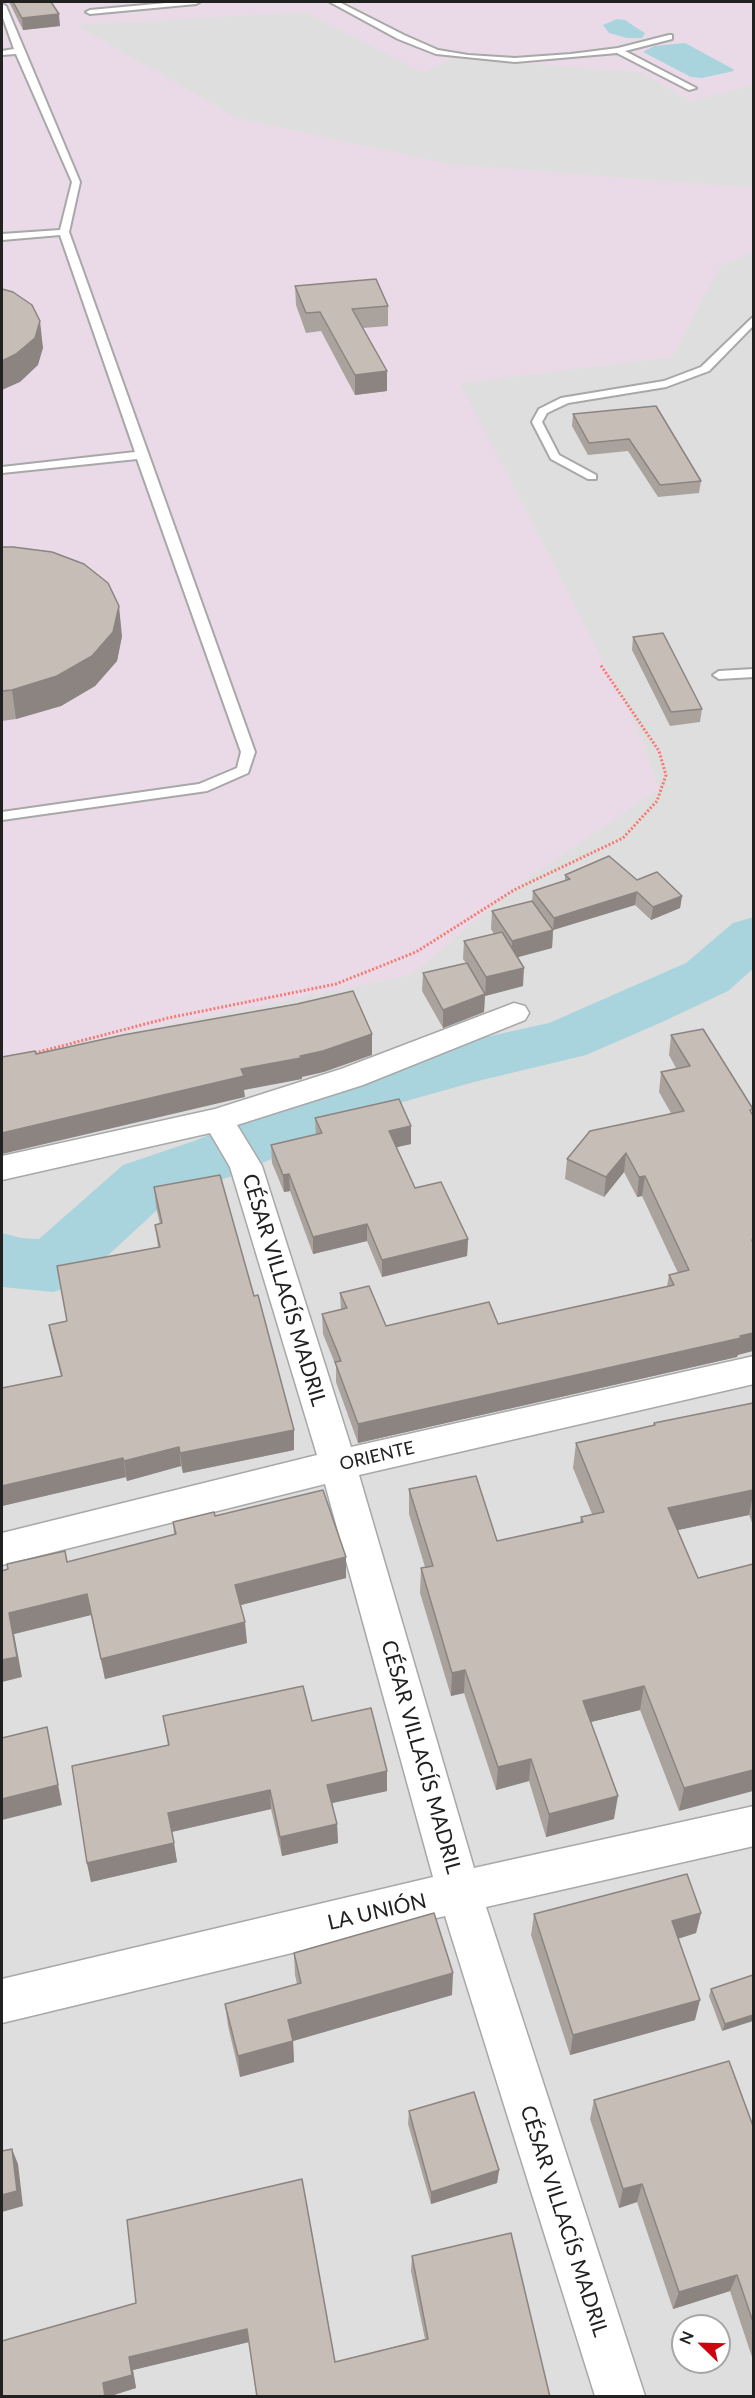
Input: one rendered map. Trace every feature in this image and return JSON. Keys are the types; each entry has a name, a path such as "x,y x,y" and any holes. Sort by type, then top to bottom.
{"street":[{"path":"2,1168 231,1141 352,1077 514,1013"},
{"name":"CÉSAR VILLACÍS MADRIL","path":"231,1141 338,1465 459,1892 620,2397"},
{"name":"ORIENTE","path":"2,1549 338,1465 753,1370"},
{"name":"LA UNIÓN","path":"2,2001 459,1892 753,1826"}],"lane":[{"path":"90,12 196,2"},
{"path":"334,2 401,37 436,52 447,54 515,60 571,56 618,50 669,37"},
{"path":"2,6 76,182 64,232 248,752 243,770 202,788 2,816"},
{"path":"618,50 692,87"},
{"path":"2,53 19,51"},
{"path":"2,237 64,232"},
{"path":"592,477 555,457 537,422 543,411 565,400 666,384 705,369 753,319"},
{"path":"2,470 141,455"},
{"path":"719,675 753,673"}],"path":[{"path":"24,1056 168,1018 336,984 416,952 514,890 623,838 657,801 666,775 659,751 600,664"}],"shaded area":[{"path":"2,2 753,2 753,2396 2,2396"},
{"path":"2,2 753,2 753,85 692,101 640,72 453,58 423,73 305,12 76,25 237,118 447,164 753,188 753,253 721,265 672,357 460,383 635,722 659,789 514,888 411,975 2,1058"}],"water":[{"path":"617,19 625,20 645,33 642,38 627,38 609,33 603,25"},
{"path":"685,43 734,71 702,78 691,77 643,52 654,46"}],"building":[{"path":"13,2 51,2 59,14 22,18"},
{"path":"376,279 388,306 352,309 387,371 355,375 320,312 306,313 295,286"},
{"path":"2,289 13,292 32,305 40,321 35,338 16,354 2,361"},
{"path":"656,406 701,481 660,485 629,439 589,443 573,414"},
{"path":"2,547 52,552 84,564 108,583 119,606 113,632 92,656 57,676 2,691"},
{"path":"663,633 702,709 671,712 633,637"},
{"path":"609,856 637,880 657,872 682,896 653,907 637,892 554,918 533,891 570,879 565,875"},
{"path":"532,901 553,930 512,941 492,911"},
{"path":"502,932 524,968 486,977 464,941"},
{"path":"467,963 485,994 443,1010 423,973"},
{"path":"353,991 372,1034 323,1051 300,1056 301,1058 241,1069 244,1076 2,1133 2,1057 35,1051 36,1054 123,1035 297,1004"},
{"path":"703,1029 753,1109 750,1110 753,1116 753,1333 740,1336 741,1338 358,1424 335,1362 341,1361 322,1314 347,1308 340,1293 369,1286 386,1326 489,1302 498,1324 674,1285 669,1275 689,1270 645,1176 639,1177 626,1153 606,1177 567,1159 590,1131 684,1111 661,1072 690,1066 671,1035"},
{"path":"399,1099 411,1126 389,1131 415,1188 441,1182 468,1239 382,1260 367,1224 313,1237 289,1174 283,1175 271,1145 322,1133 315,1118"},
{"path":"220,1175 254,1296 258,1295 294,1430 180,1453 179,1447 124,1461 123,1458 2,1486 2,1388 62,1376 49,1325 67,1321 57,1266 160,1247 155,1225 162,1223 154,1187"},
{"path":"753,1403 753,1490 668,1508 698,1578 753,1564 753,1770 684,1788 644,1686 583,1701 618,1796 549,1814 531,1759 498,1767 465,1670 452,1673 421,1568 433,1566 409,1489 476,1476 497,1541 583,1522 581,1517 604,1512 576,1443 655,1425 654,1423"},
{"path":"323,1490 346,1557 235,1585 245,1622 101,1659 87,1594 9,1613 17,1657 2,1660 2,1571 8,1569 7,1564 65,1551 67,1562 176,1534 173,1522 214,1512 215,1516"},
{"path":"303,1686 312,1721 371,1708 387,1771 327,1785 337,1824 280,1837 270,1790 168,1813 174,1843 87,1863 72,1766 169,1745 163,1716"},
{"path":"47,1727 58,1785 2,1799 2,1738"},
{"path":"687,1874 701,1913 672,1921 700,2000 573,2035 534,1914"},
{"path":"434,1913 453,1973 288,2020 293,2041 238,2056 225,2004 301,1983 294,1953"},
{"path":"753,1975 753,2015 725,2024 711,1989"},
{"path":"729,2061 753,2126 753,2322 737,2275 679,2292 642,2184 623,2189 594,2100"},
{"path":"474,2092 499,2170 431,2192 409,2111"},
{"path":"12,2149 17,2191 2,2195 2,2151"},
{"path":"302,2179 335,2362 428,2339 412,2256 511,2233 550,2397 257,2397 247,2329 129,2357 132,2375 103,2383 105,2397 2,2397 2,2341 136,2303 127,2220"}],"waterway":[{"path":"2,1258 6,1263 53,1266 146,1182 220,1156 363,1092 472,1061 564,1040 639,1009 707,977 754,936"}]}
